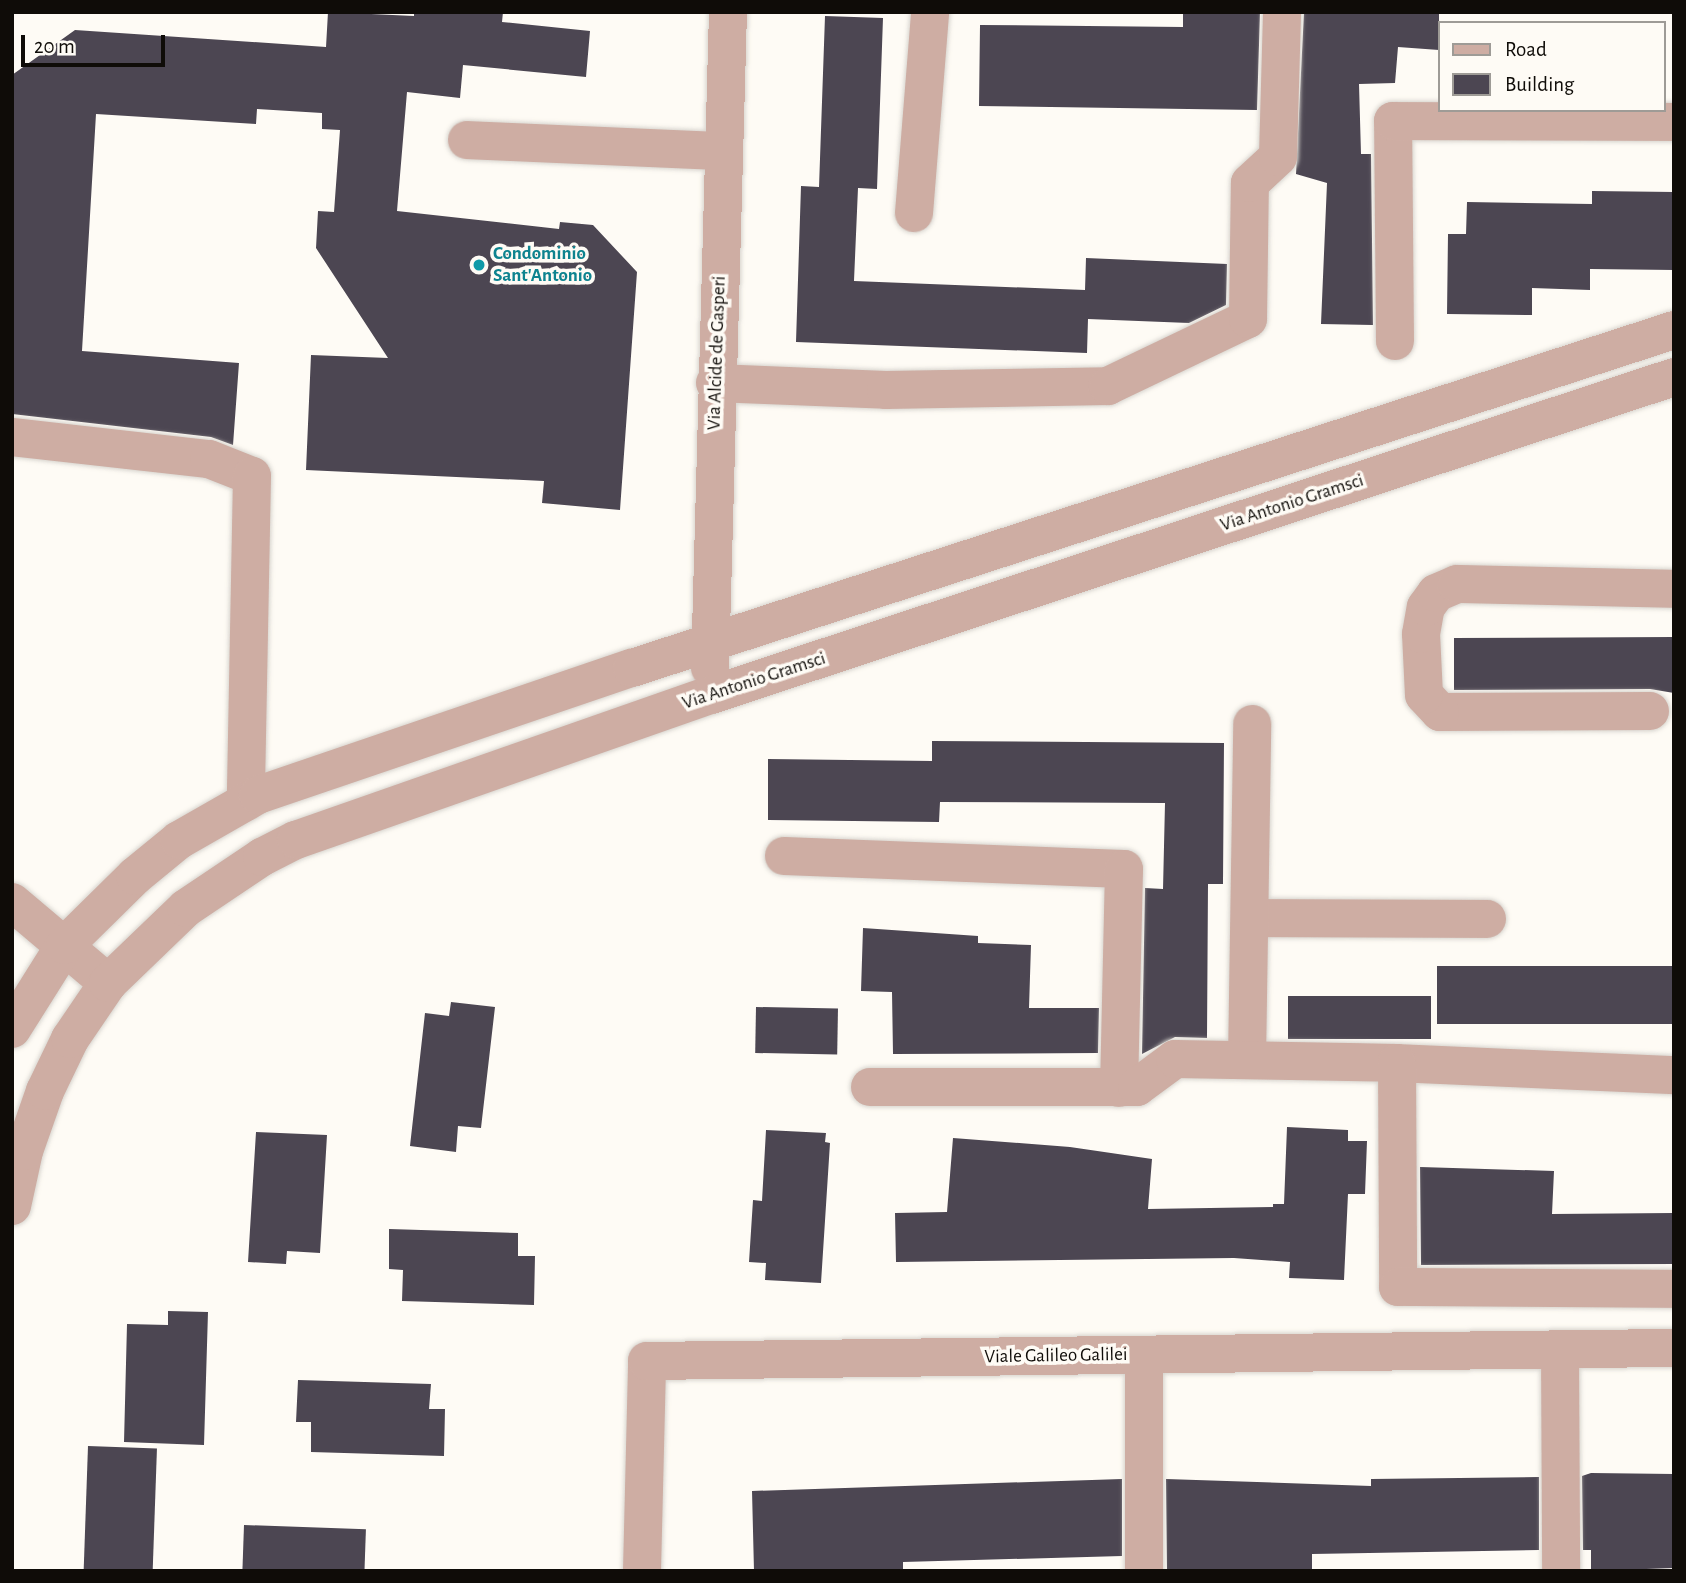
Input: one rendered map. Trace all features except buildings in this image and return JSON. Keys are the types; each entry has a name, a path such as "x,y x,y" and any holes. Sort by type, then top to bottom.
{"street":[{"name":"Via Alcide de Gasperi","path":"711,695 715,383 728,12"},
{"path":"914,213 930,12"},
{"path":"715,383 886,390 1108,386 1248,320 1250,183 1278,157 1282,12"},
{"path":"1395,341 1393,121 1674,122"},
{"path":"467,139 723,151"},
{"path":"12,1029 65,945 170,848 246,802 296,779 1674,330"},
{"name":"Via Antonio Gramsci","path":"12,1206 24,1150 45,1091 70,1039 108,983 186,908 224,879 296,840 711,695 1674,377"},
{"path":"12,437 209,459 252,476 246,802"},
{"path":"1650,711 1440,712 1424,695 1421,634 1426,607 1437,593 1457,584 1674,589"},
{"path":"1247,1060 1252,724"},
{"path":"784,856 1124,869 1119,1088"},
{"path":"12,902 108,983"},
{"path":"1250,918 1487,919"},
{"path":"870,1087 1137,1087 1175,1059 1397,1063 1674,1075"},
{"path":"1397,1063 1398,1287 1674,1289"},
{"name":"Viale Galileo Galilei","path":"642,1571 647,1361 1674,1348"},
{"path":"1560,1350 1560,1571"},
{"path":"1143,1571 1144,1355"}],"place":[{"name":"Condominio Sant'Antonio","path":"479,265"}]}
